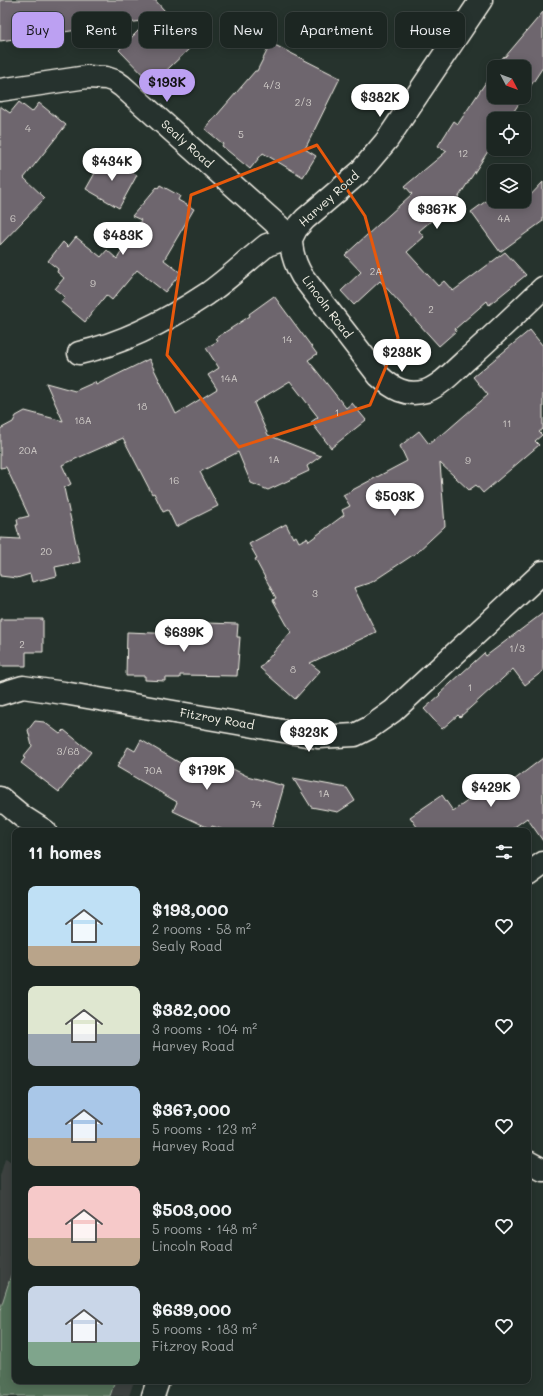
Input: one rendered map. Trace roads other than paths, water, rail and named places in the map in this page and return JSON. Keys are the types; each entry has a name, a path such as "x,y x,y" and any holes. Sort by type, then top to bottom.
{"street":[{"name":"Harvey Road","path":"79,353 102,348 134,335 163,320 208,293 267,245 290,239 305,219 360,172 387,140 481,0"},
{"name":"Sealy Road","path":"0,90 86,77 106,78 115,81 283,230 290,239"},
{"name":"Lincoln Road","path":"290,239 291,251 302,276 379,376 390,386 402,391 425,391 437,385 486,343 543,288"},
{"name":"Fitzroy Road","path":"0,694 23,687 72,694 318,737 355,735 369,728 393,711 543,572"},
{"path":"0,798 23,817 40,828"},
{"path":"531,872 543,863"},
{"path":"531,1164 543,1170"},
{"path":"153,1396 157,1384"}]}
